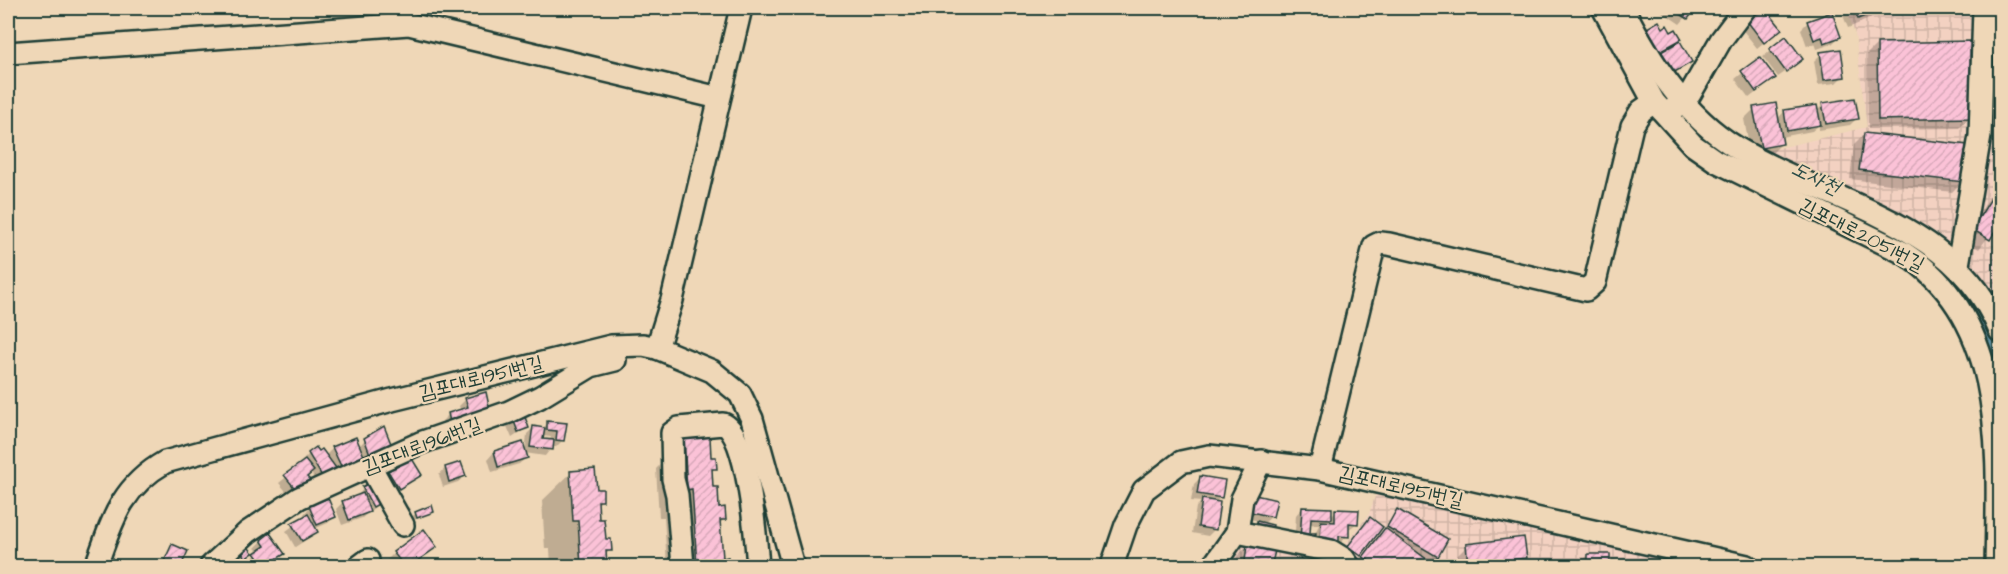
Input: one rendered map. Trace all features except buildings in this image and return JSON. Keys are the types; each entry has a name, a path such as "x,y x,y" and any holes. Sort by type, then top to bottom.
{"lane":[{"path":"650,346 672,300 741,8"},
{"name":"김포대로2051번길","path":"1603,8 1694,145 1716,160 1904,253 1932,271 1952,292 1978,336 1998,394 1996,567"},
{"path":"1623,8 1653,60 1670,107"},
{"path":"1670,107 1744,8"},
{"path":"1958,265 1980,136 1984,8"},
{"path":"8,53 409,24 719,98"},
{"path":"1320,469 1374,246 1380,243 1389,244 1586,290 1595,282 1632,126 1641,111 1670,107 1710,128 1737,148 1890,221 1930,244 1958,265 1999,321"},
{"name":"김포대로1951번길","path":"96,567 120,504 141,477 165,462 392,400 611,346 650,346 712,371 731,385 745,402 793,567"},
{"name":"김포대로1961번길","path":"211,567 231,547 286,505 420,443 509,412 540,397 591,366 632,356 650,346"},
{"path":"683,567 677,495 673,479 672,433 679,428 723,424 733,431 751,491 758,567"},
{"name":"김포대로1951번길","path":"1112,567 1135,502 1144,490 1165,472 1195,457 1209,456 1320,469 1747,567"},
{"path":"1213,567 1237,532 1242,499 1261,461"},
{"path":"370,466 403,525"},
{"path":"1237,532 1331,551 1339,554 1349,567"}],"shaded area":[{"path":"1846,8 1980,8 1976,101 1954,250 1758,153 1867,127 1855,34"},
{"path":"1987,138 2000,145 2000,308 1968,263"},
{"path":"1378,488 1708,566 1355,566 1342,549 1369,514"},
{"path":"1237,541 1296,548 1345,566 1219,566"}],"green space":[{"path":"1989,8 2000,8 2000,145 1987,138"}],"waterway":[{"name":"도사천","path":"1658,89 1670,104"},
{"name":"도사천","path":"1695,133 1723,151"},
{"name":"도사천","path":"1956,282 1990,340 2000,380"}]}
